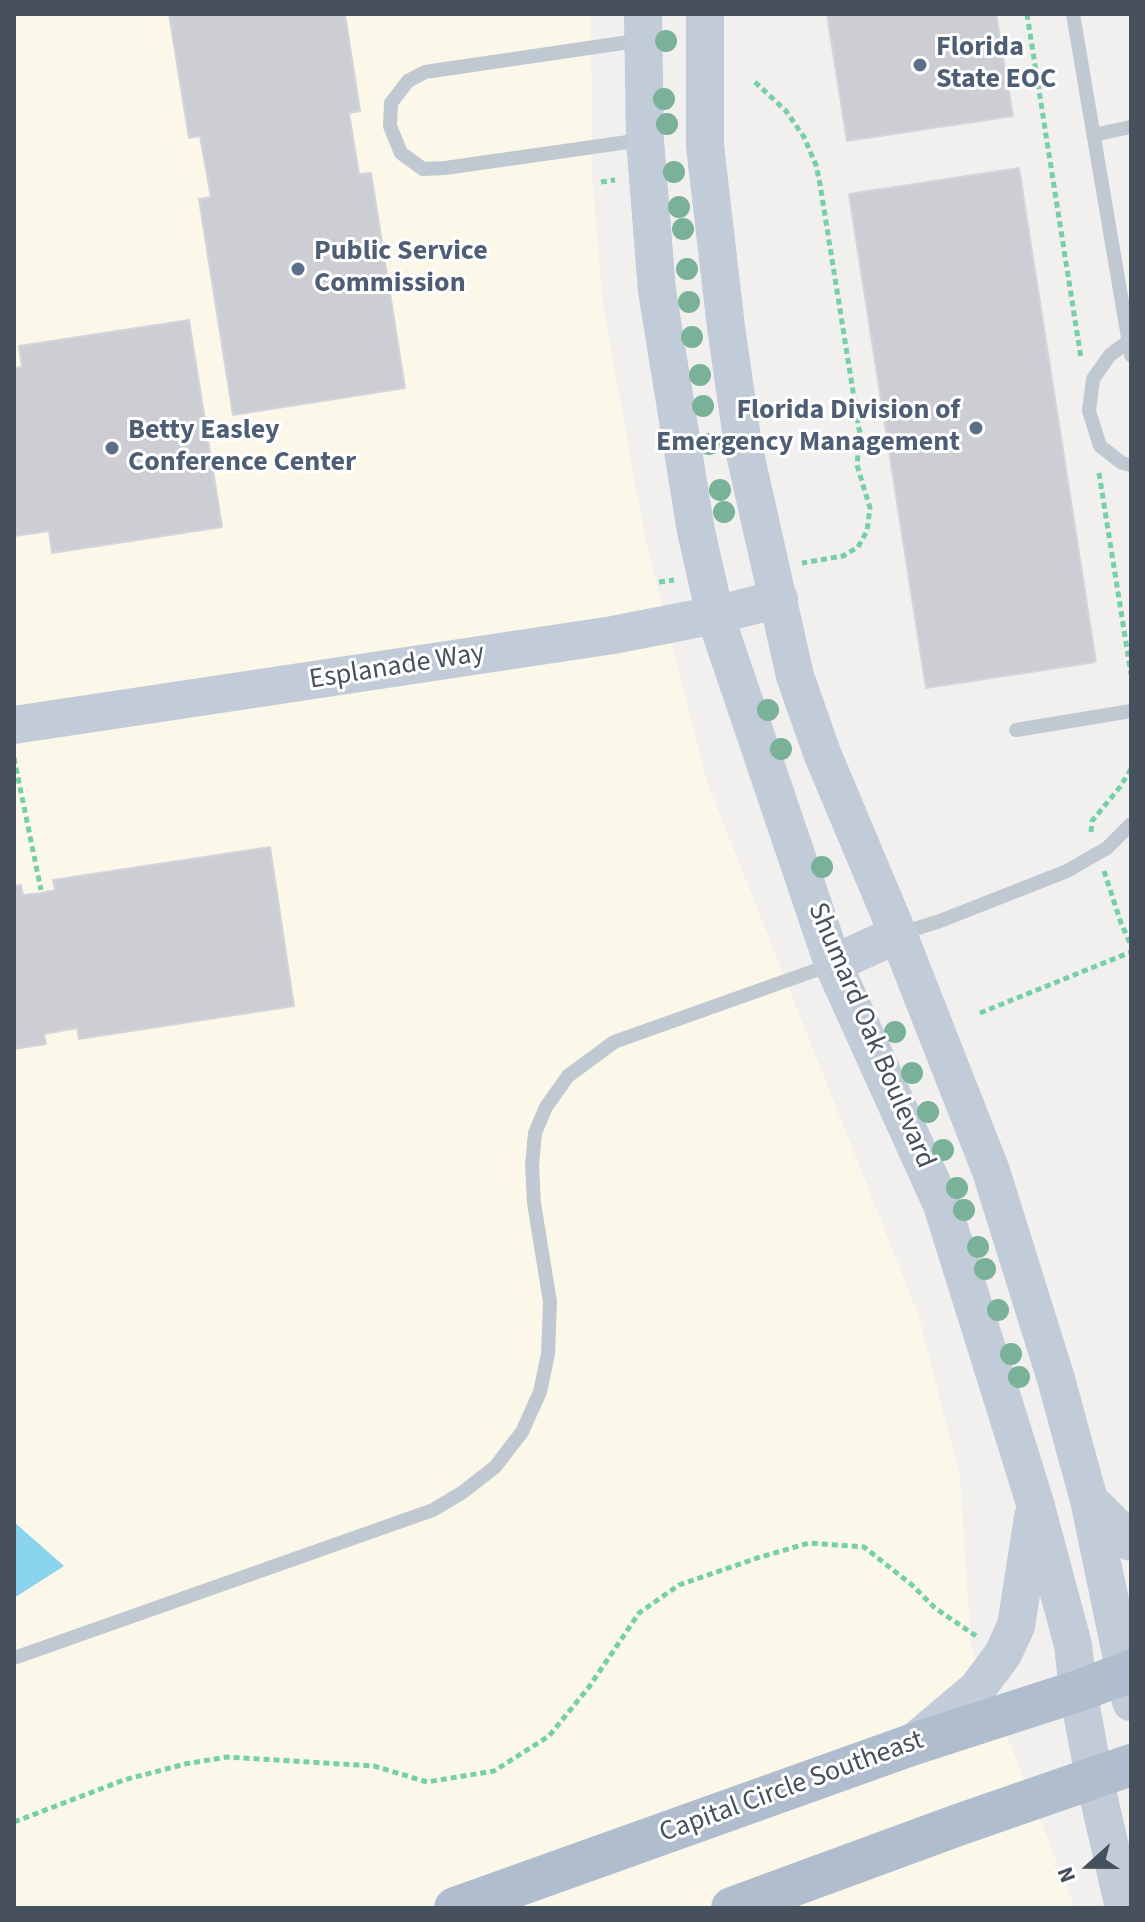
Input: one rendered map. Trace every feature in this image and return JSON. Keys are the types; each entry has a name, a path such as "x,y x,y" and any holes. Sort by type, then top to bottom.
{"main road":[{"name":"Capital Circle Southeast","path":"455,1908 911,1745 1078,1691 1129,1682"},
{"path":"732,1908 1113,1771"}],"street":[{"path":"705,14 705,146 724,312 743,445 795,676 817,739 991,1171 1056,1379 1089,1500 1129,1682"},
{"name":"Shumard Oak Boulevard","path":"643,27 645,140 657,291 696,531 715,615 833,964 942,1205 1035,1503 1073,1645 1078,1691 1113,1771 1124,1908"},
{"name":"Esplanade Way","path":"14,725 613,635 715,615 774,583"},
{"path":"833,964 898,934"},
{"path":"1089,1500 1131,1542"},
{"path":"911,1745 977,1689 1003,1654 1016,1626 1035,1503"}],"lane":[{"path":"1073,14 1130,348 1110,355 1093,379 1089,411 1100,446 1122,463 1131,465"},
{"path":"643,27 425,72 408,81 391,103 390,126 401,153 423,169 645,140"},
{"path":"1093,135 1131,127"},
{"path":"1016,730 1131,711"},
{"path":"898,934 940,921 1067,871 1107,848 1131,824"},
{"path":"14,1658 433,1510 495,1467 522,1432 540,1392 548,1354 550,1302 534,1203 532,1165 535,1133 546,1107 568,1076 614,1042 833,964"}],"path":[{"path":"1027,14 1082,368"},
{"path":"755,82 786,111 804,137 816,165 863,442 857,465 870,508 867,531 858,547 774,583"},
{"path":"1093,464 1099,471 1131,674"},
{"path":"659,582 706,575"},
{"path":"14,757 41,890"},
{"path":"980,1013 1131,952"},
{"path":"14,1822 124,1780 227,1757 374,1766 427,1782 494,1771 549,1736 589,1687 639,1613 679,1585 809,1543 864,1547 912,1585 935,1608 984,1642"}],"shaded area":[{"path":"14,14 591,14 592,173 603,306 645,538 707,782 918,1314 960,1477 971,1646 1075,1908 14,1908"}],"water":[{"path":"14,1522 64,1566 14,1598"}],"building":[{"name":"Public Service Commission","path":"169,14 345,14 360,111 349,113 359,174 371,173 405,388 233,415 199,199 211,197 200,136 189,138"},
{"name":"Florida State EOC","path":"827,14 996,14 1013,116 847,141"},
{"path":"1019,168 1096,662 926,688 849,194"},
{"name":"Betty Easley Conference Center","path":"189,320 222,527 52,553 49,531 14,536 14,368 22,367 19,346"},
{"path":"270,847 294,1006 79,1039 77,1028 44,1034 46,1044 14,1049 14,886 21,885 23,895 41,893 55,890 53,880"}],"place":[{"name":"Florida State EOC","path":"920,65"},
{"name":"Public Service Commission","path":"298,269"},
{"name":"Florida Division of Emergency Management","path":"976,428"},
{"name":"Betty Easley Conference Center","path":"112,448"}]}
